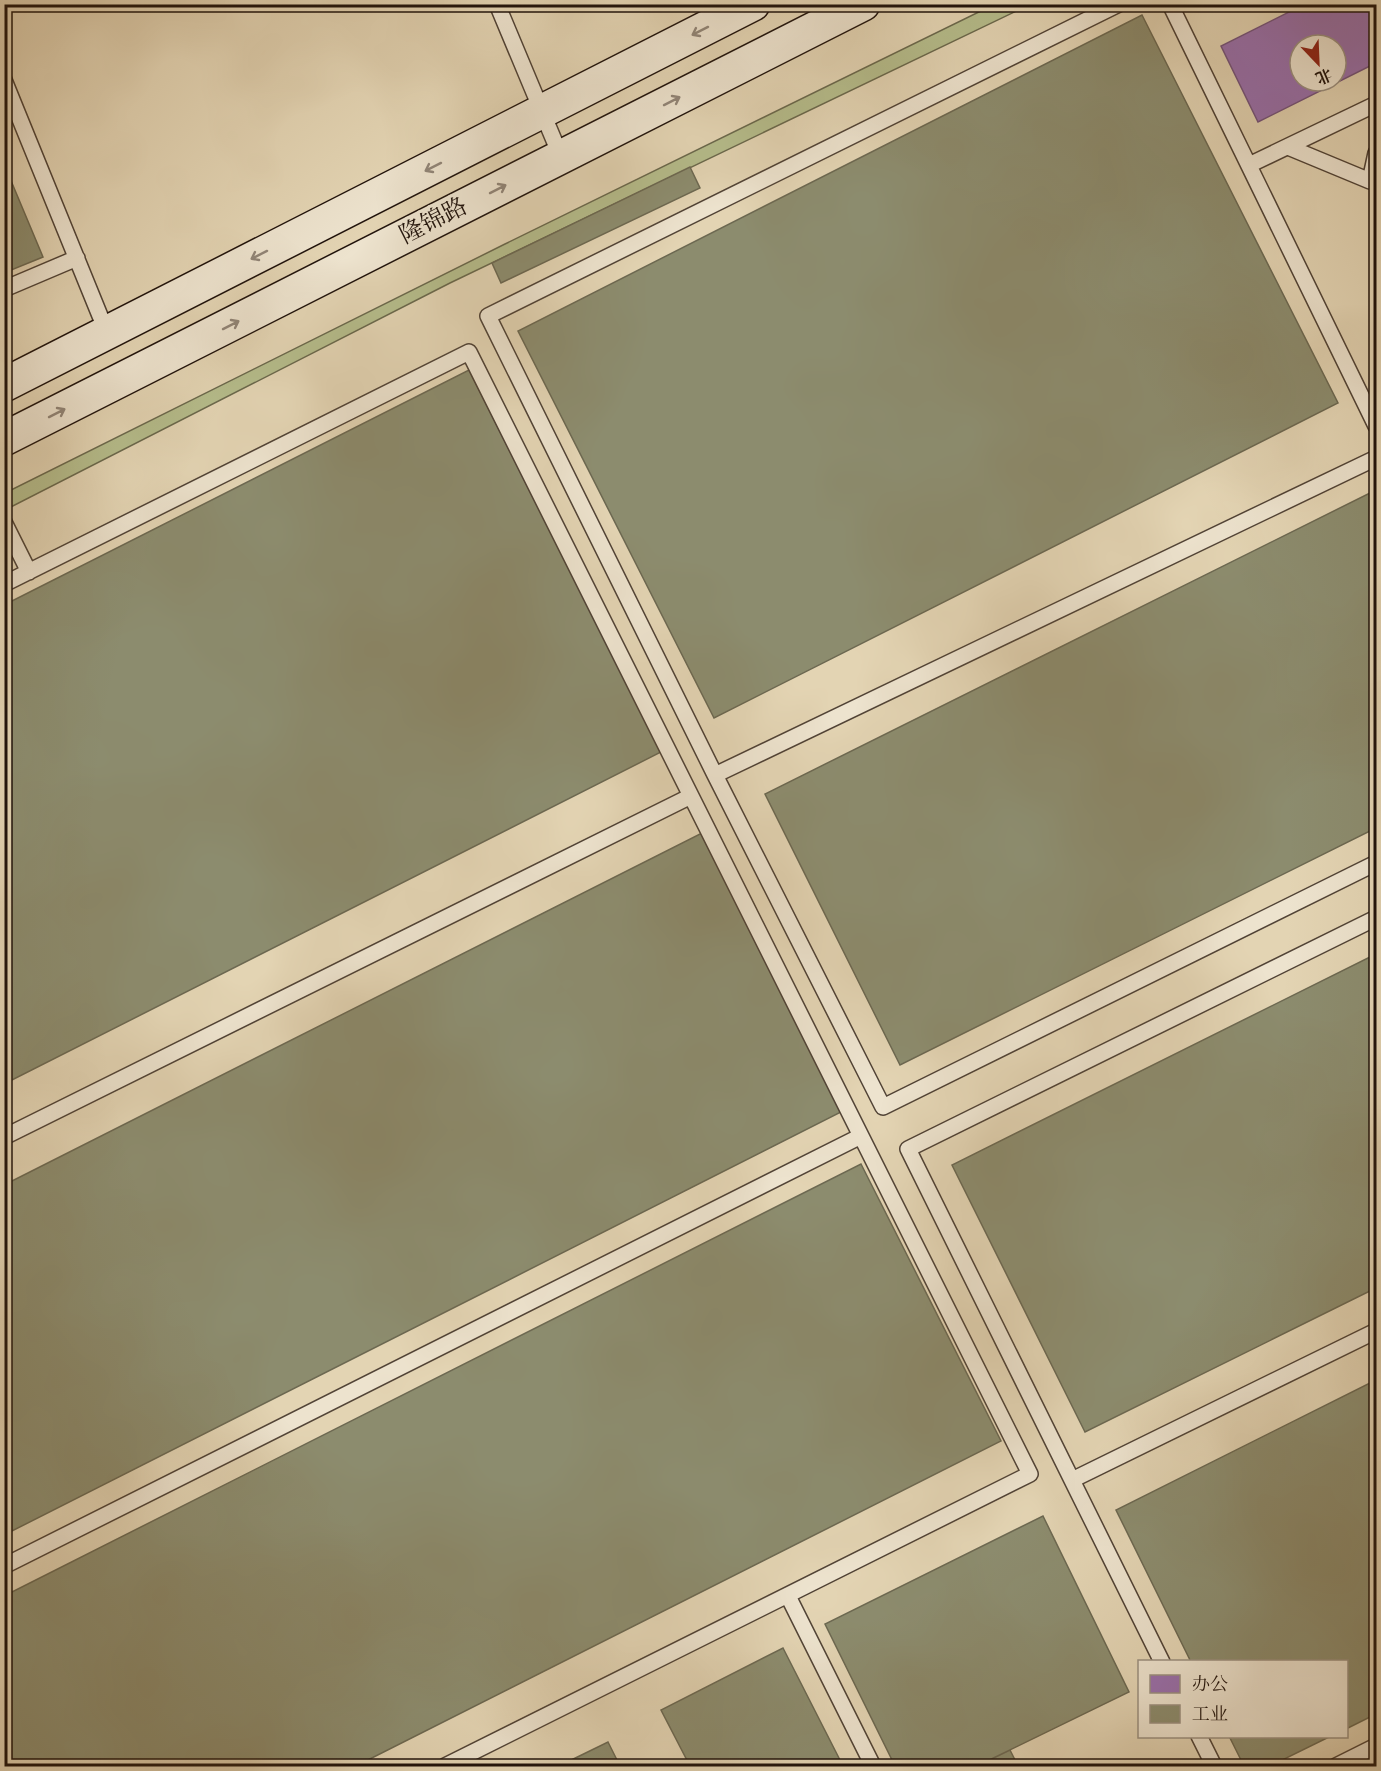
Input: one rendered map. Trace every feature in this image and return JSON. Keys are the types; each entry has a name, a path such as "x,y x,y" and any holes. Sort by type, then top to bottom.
{"main road":[{"name":"隆锦路","path":"4,385 753,4"},
{"name":"隆锦路","path":"4,439 863,4"}],"lane":[{"path":"496,4 561,157"},
{"path":"1119,4 488,316 715,775 883,1107 1377,863"},
{"path":"1170,4 1377,426"},
{"path":"4,80 107,333"},
{"path":"1249,165 1377,104"},
{"path":"1288,147 1370,180 1377,153"},
{"path":"4,289 76,258"},
{"path":"4,584 469,352 1030,1474 446,1767"},
{"path":"715,775 1377,458"},
{"path":"4,522 29,572"},
{"path":"4,1137 691,796"},
{"path":"1161,1660 908,1149 1377,918"},
{"path":"4,1566 861,1136"},
{"path":"1072,1480 1377,1331"},
{"path":"788,1596 873,1767"},
{"path":"1200,1738 1214,1767"},
{"path":"1336,1767 1377,1746"}],"green space":[{"path":"993,5 1029,5 450,283 5,510 5,493 505,244"}],"building: 办公":[{"path":"1305,4 1368,4 1376,21 1376,63 1348,77 1348,33 1288,33 1288,93 1316,93 1258,122 1221,46"}],"building: 工业":[{"path":"1142,15 1338,403 714,718 518,331"},
{"path":"4,164 43,257 4,273"},
{"path":"690,167 700,188 501,283 492,263"},
{"path":"469,370 661,752 4,1084 4,605"},
{"path":"1376,490 1376,828 900,1065 765,794"},
{"path":"702,833 843,1111 4,1535 4,1185"},
{"path":"1376,954 1376,1288 1085,1432 952,1165"},
{"path":"861,1164 1001,1441 356,1766 4,1766 4,1596"},
{"path":"1376,1380 1376,1714 1348,1728 1348,1660 1190,1660 1116,1510"},
{"path":"1043,1516 1129,1692 977,1766 895,1766 825,1624"},
{"path":"783,1648 843,1766 690,1766 661,1710"},
{"path":"1230,1738 1327,1738 1270,1766 1244,1766"},
{"path":"608,1742 620,1766 559,1766"},
{"path":"1010,1750 1018,1766 977,1766"}]}
